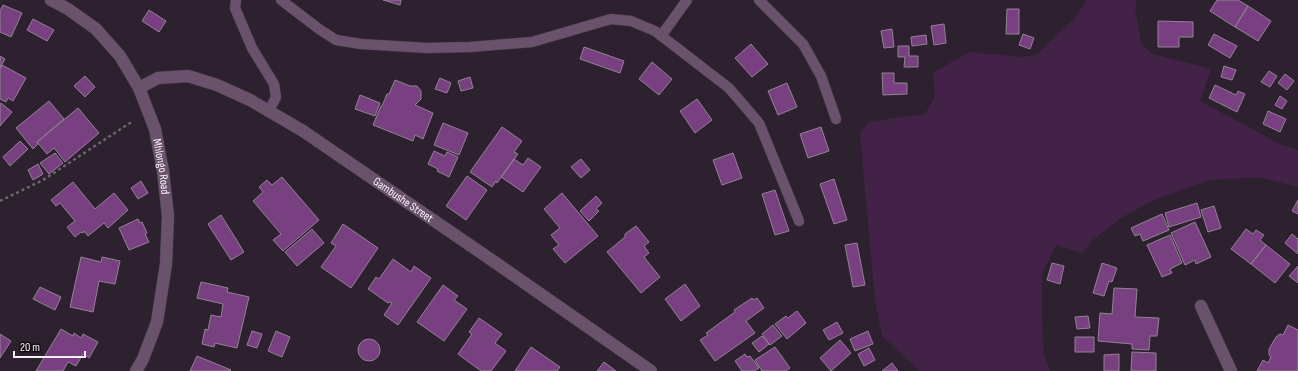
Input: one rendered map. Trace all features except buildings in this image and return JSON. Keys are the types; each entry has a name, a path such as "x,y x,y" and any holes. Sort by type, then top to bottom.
{"street":[{"name":"Mhlongo Road","path":"51,0 68,9 96,29 120,56 140,88 155,129 163,171 168,216 166,264 157,322 143,359 136,371"},
{"name":"Gambushe Street","path":"140,88 158,78 188,76 217,85 250,100 303,131 651,371"},
{"path":"1201,306 1231,371"}],"lane":[{"path":"236,0 235,8 252,48 274,84 276,98 269,111"},
{"path":"281,0 336,40 361,44 427,48 470,47 532,42 611,19 631,21 655,31 729,88 759,123 799,221"},
{"path":"661,36 687,0"},
{"path":"759,0 803,44 821,76 836,119"}],"path":[{"path":"0,201 43,180 149,111"}],"shaded area":[{"path":"1087,0 1137,0 1135,11 1142,45 1153,54 1211,69 1200,101 1280,144 1298,150 1298,187 1258,177 1209,180 1152,201 1121,218 1093,240 1082,253 1056,245 1042,274 1044,355 1050,371 920,371 882,336 875,301 860,133 869,122 925,114 935,97 933,73 969,52 1021,57 1036,55 1075,18"}]}
